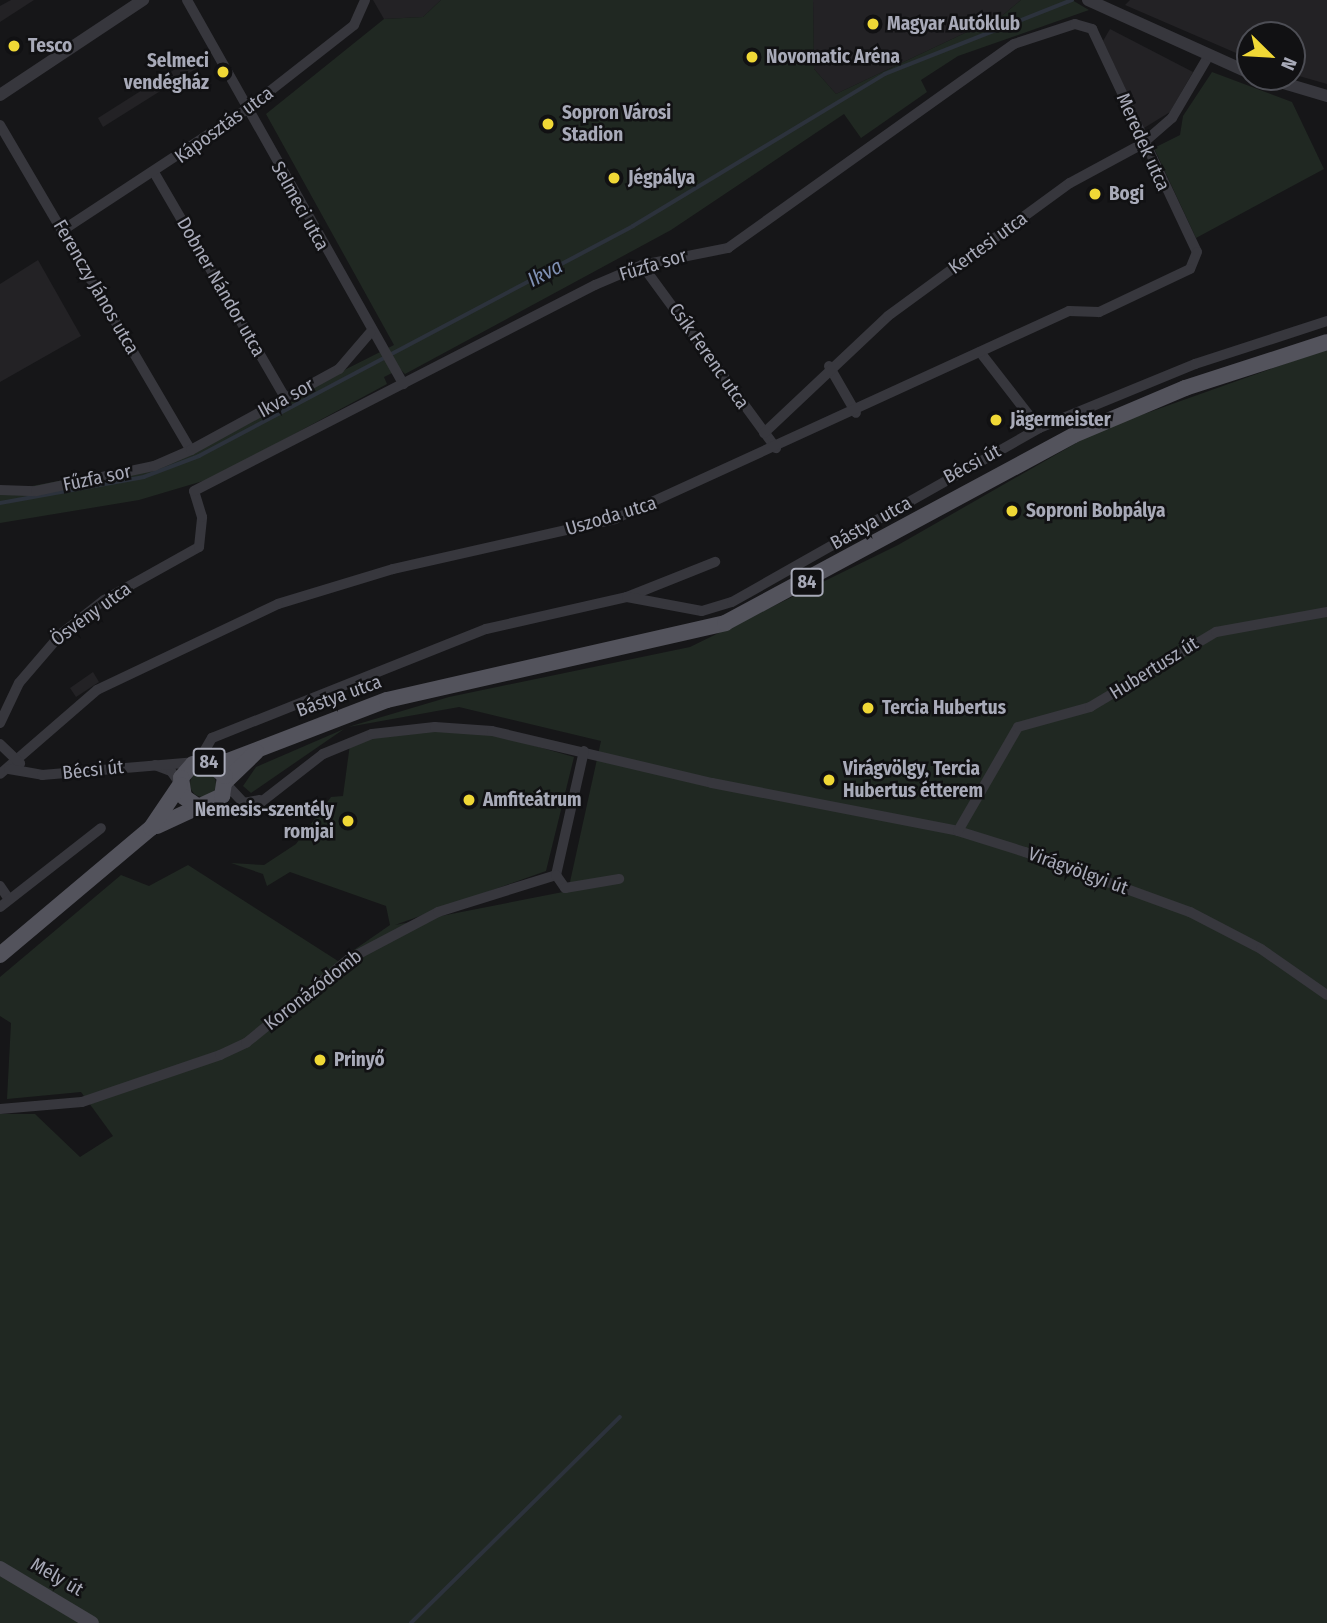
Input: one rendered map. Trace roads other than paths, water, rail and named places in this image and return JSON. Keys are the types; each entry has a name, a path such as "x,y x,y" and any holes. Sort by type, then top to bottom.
{"main road":[{"name":"Bástya utca","path":"200,762 261,748 387,700 725,623 1074,435 1185,388 1327,342"},
{"name":"Bástya utca","path":"226,783 261,748"},
{"name":"84","path":"0,955 151,828 180,785 200,762 226,783 220,800 151,828"},
{"name":"84","path":"180,785 201,806"},
{"name":"Mély út","path":"0,1568 92,1623"}],"street":[{"path":"0,95 143,0"},
{"path":"121,16 153,0"},
{"name":"Selmeci utca","path":"179,0 201,26"},
{"name":"Selmeci utca","path":"187,0 370,333 403,384"},
{"name":"Káposztás utca","path":"63,230 155,174 247,110 354,25 365,0"},
{"path":"1088,0 1236,68"},
{"name":"Fűzfa sor","path":"194,491 642,265 728,248 1014,44 1075,24 1092,29"},
{"name":"Meredek utca","path":"1092,29 1142,144 1197,252"},
{"name":"Kertesi utca","path":"764,433 830,366 1070,183 1142,144 1172,118 1208,57"},
{"path":"0,83 42,66"},
{"path":"1306,90 1327,96"},
{"name":"Ferenczy János utca","path":"0,125 191,450"},
{"name":"Dobner Nándor utca","path":"155,174 286,399"},
{"name":"Uszoda utca","path":"16,760 97,690 278,604 393,569 615,519 856,413 1069,311 1099,312 1190,269 1197,252"},
{"name":"Csík Ferenc utca","path":"642,265 776,449"},
{"name":"Bécsi út","path":"628,597 702,611 732,602 1040,428 1184,369 1327,321"},
{"name":"Ikva sor","path":"191,450 339,369 370,333"},
{"path":"980,352 1040,428"},
{"path":"830,366 856,413"},
{"name":"Fűzfa sor","path":"0,490 36,491 154,466 191,450"},
{"name":"Ösvény utca","path":"0,723 19,683 54,640 104,600 188,559 204,540 194,491"},
{"name":"Bécsi út","path":"4,771 36,774 200,762 212,738 420,652 485,629 628,597 715,562"},
{"name":"Hubertusz út","path":"958,831 1018,727 1090,707 1216,632 1327,612"},
{"name":"Virágvölgyi út","path":"201,806 240,812 339,747 402,729 471,727 808,802 958,831 1190,912 1261,949 1327,995"},
{"path":"0,744 16,760"},
{"path":"584,751 556,875 565,888 619,879"},
{"name":"Bécsi út","path":"4,771 16,760 36,774"},
{"name":"Bécsi út","path":"150,765 171,771 180,785"},
{"path":"226,783 244,803 272,793"},
{"path":"0,907 8,898 101,828"},
{"name":"Koronázódomb","path":"0,1109 82,1102 220,1055 390,934 556,875"},
{"path":"0,886 8,898"}],"waterway":[{"name":"Ikva","path":"0,503 144,477 199,456 633,226 885,74 1072,0"},
{"path":"411,1623 620,1417"}],"place":[{"name":"Magyar Autóklub","path":"873,24"},
{"name":"Tesco","path":"14,46"},
{"name":"Novomatic Aréna","path":"752,57"},
{"name":"Selmeci vendégház","path":"223,72"},
{"name":"Sopron Városi Stadion","path":"548,124"},
{"name":"Jégpálya","path":"614,178"},
{"name":"Bogi","path":"1095,194"},
{"name":"Jägermeister","path":"996,420"},
{"name":"Soproni Bobpálya","path":"1012,511"},
{"name":"Tercia Hubertus","path":"868,708"},
{"name":"Virágvölgy, Tercia Hubertus étterem","path":"829,780"},
{"name":"Amfiteátrum","path":"469,800"},
{"name":"Nemesis-szentély romjai","path":"348,821"},
{"name":"Prinyő","path":"320,1060"}]}
